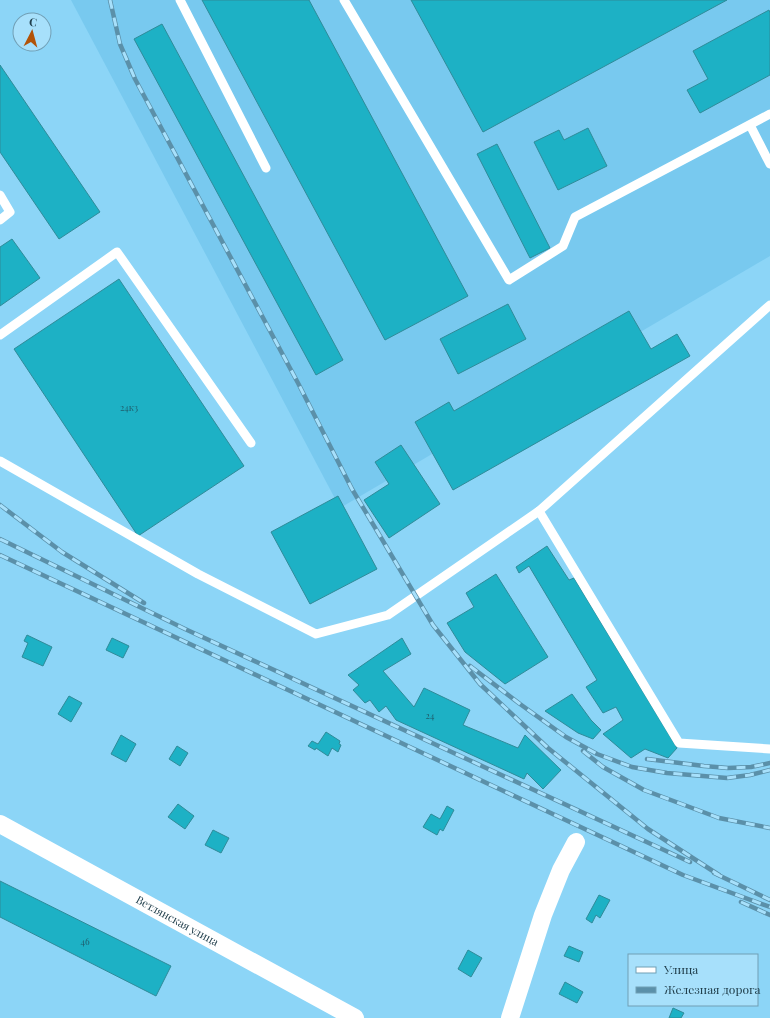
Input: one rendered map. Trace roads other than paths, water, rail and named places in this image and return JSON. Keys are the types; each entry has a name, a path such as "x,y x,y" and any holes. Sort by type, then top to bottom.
{"street":[{"name":"Ветлянская улица","path":"0,824 355,1018"},
{"path":"510,1018 543,915 561,870 576,842"}],"lane":[{"path":"180,0 266,168"},
{"path":"344,0 509,280 563,246 575,217 770,114"},
{"path":"750,125 770,164"},
{"path":"0,195 10,212 0,220"},
{"path":"0,335 117,252 251,443"},
{"path":"0,461 198,574 316,634 388,615 539,511 770,305"},
{"path":"539,511 679,743 770,748"}],"railway":[{"path":"110,0 120,44 135,79 298,383 352,489 433,625 480,684 548,748 648,829 719,875"},
{"path":"0,505 62,552 144,603"},
{"path":"0,539 185,629 690,862"},
{"path":"0,555 683,875 770,907"},
{"path":"470,666 566,737 597,754 632,767 667,773 727,778 750,775 770,770"},
{"path":"583,751 603,767 644,790 719,818 770,828"},
{"path":"647,759 728,768 751,767 770,763"},
{"path":"714,873 770,900"},
{"path":"741,902 770,915"}]}
